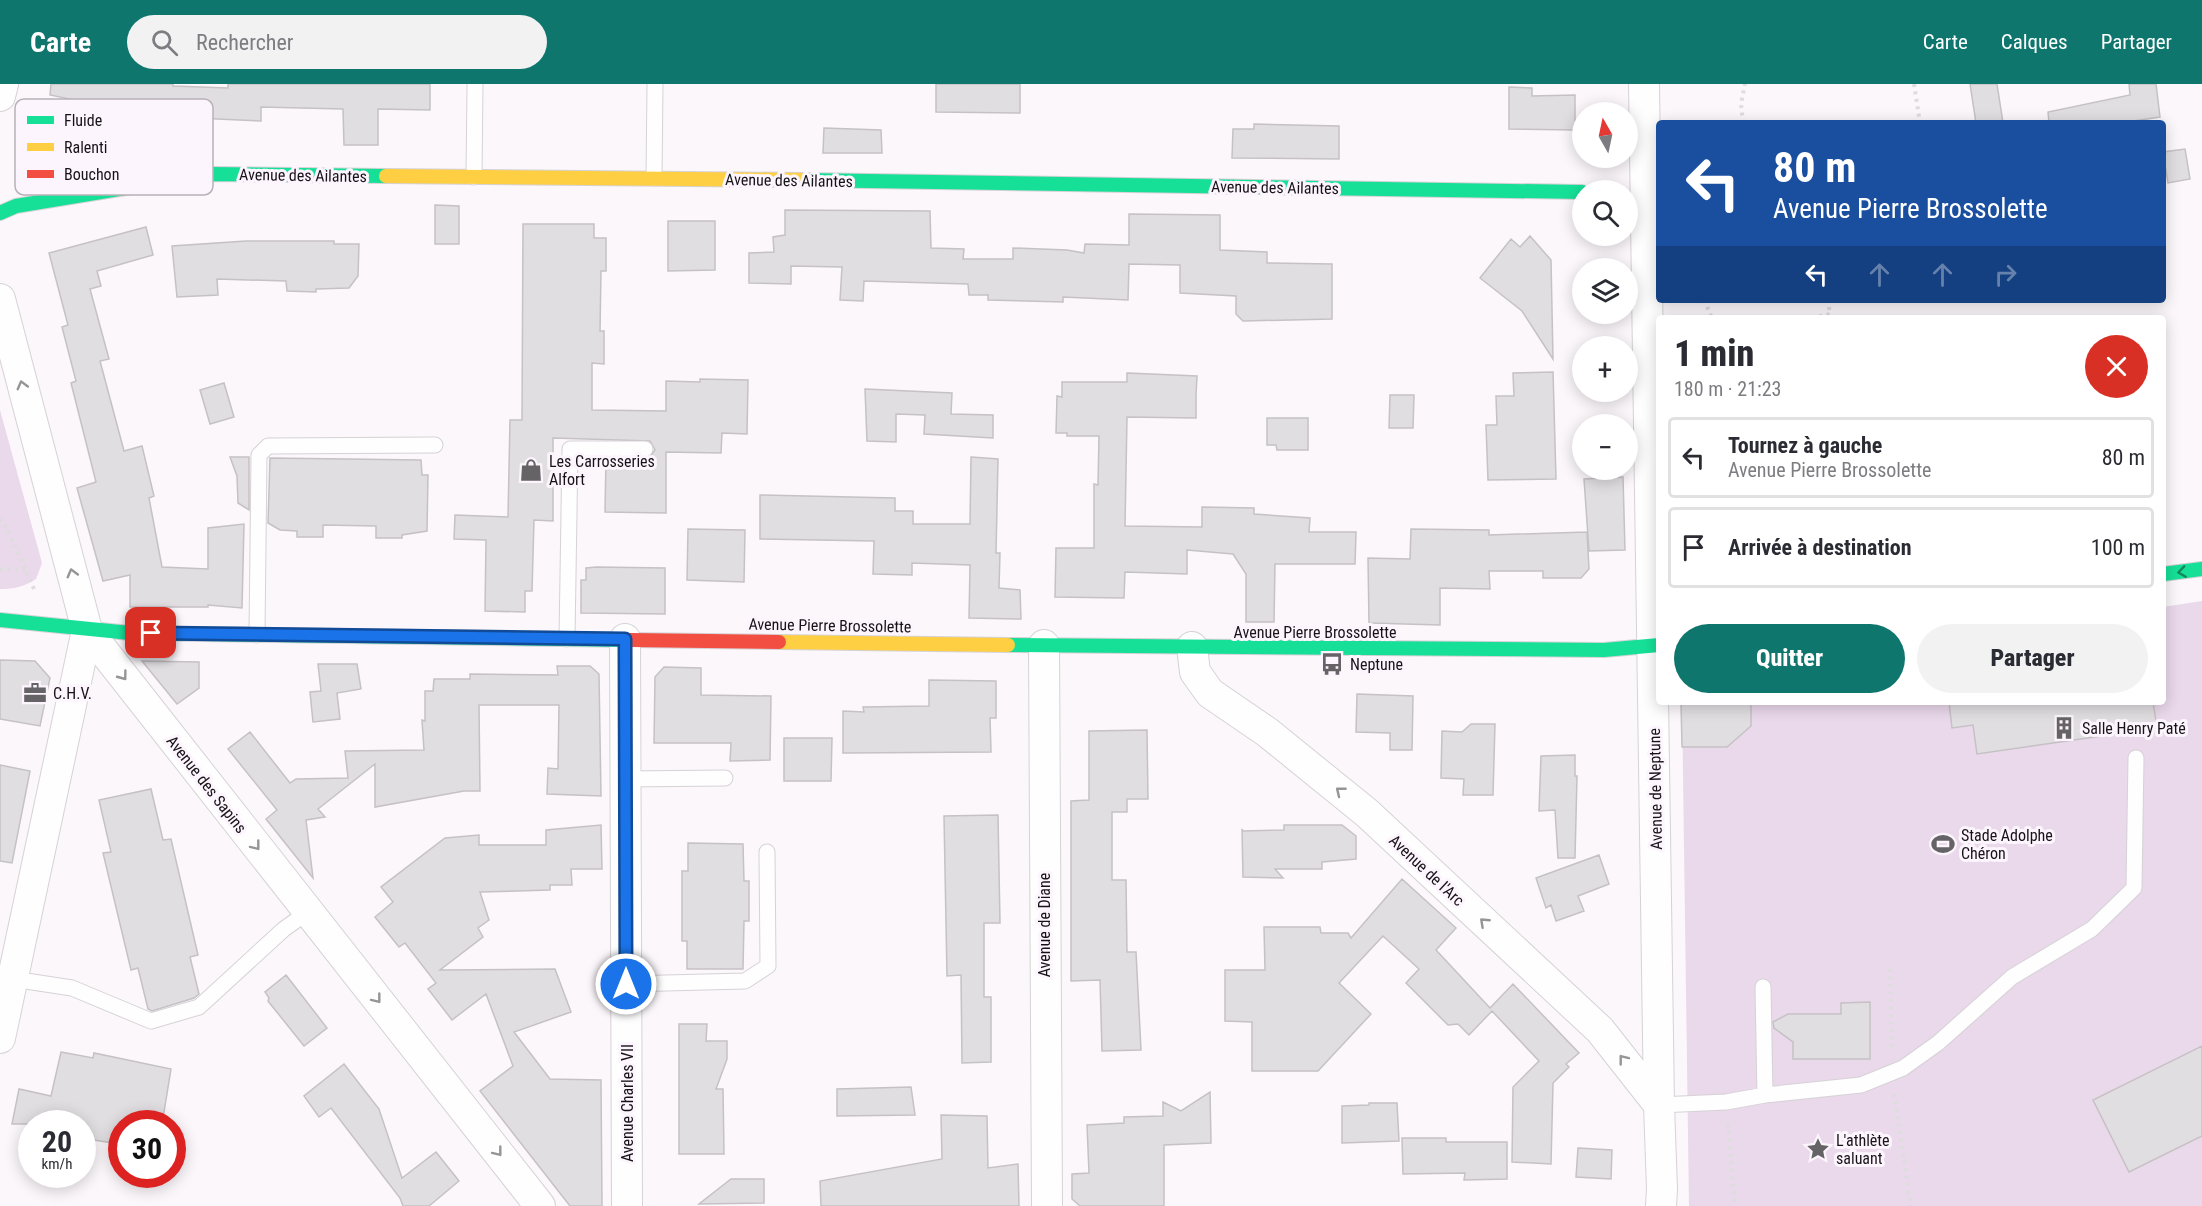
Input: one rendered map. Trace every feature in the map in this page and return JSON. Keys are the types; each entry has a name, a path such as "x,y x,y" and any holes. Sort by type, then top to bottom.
{"street":[{"path":"0,96 3,84"},
{"name":"Avenue de Neptune","path":"1638,180 1644,84"},
{"name":"Avenue des Ailantes","path":"213,174 654,178 1572,192"},
{"name":"Avenue des Ailantes","path":"0,213 27,204 78,195"},
{"name":"Avenue de Neptune","path":"1638,217 1656,645"},
{"name":"Avenue des Sapins","path":"0,299 87,630 540,1206"},
{"path":"2166,574 2202,569"},
{"name":"Avenue Pierre Brossolette","path":"0,620 130,633 257,635 1604,650 1656,645"},
{"path":"0,1038 87,630"},
{"name":"Avenue Charles VII","path":"625,639 627,1206"},
{"name":"Avenue de Diane","path":"1044,645 1042,670 1047,1206"},
{"name":"Avenue de l'Arc","path":"1192,647 1195,672 1210,693 1266,732 1367,813 1600,1030 1659,1105"},
{"name":"Avenue de Neptune","path":"1656,705 1661,1206"}],"lane":[{"path":"474,177 475,84"},
{"path":"654,178 655,84"},
{"path":"257,635 259,456 268,446 435,445"},
{"path":"567,639 570,449 645,449"},
{"path":"1659,1105 1726,1102 1765,1095 1861,1085 1903,1068 1938,1043 2012,977 2092,929 2134,888 2136,758"},
{"path":"625,779 725,778"},
{"path":"626,984 745,981 768,966 767,852"},
{"path":"13,979 72,988 152,1021 199,1007 284,929 308,912"},
{"path":"1763,987 1765,1095"}],"path":[{"path":"1743,120 1741,104 1745,84"},
{"path":"1914,84 1920,120"},
{"path":"1826,315 1830,314 1828,303"},
{"path":"0,519 7,528 34,589"},
{"path":"0,569 25,570"},
{"path":"1726,1102 1735,1206"}],"shaded area":[{"path":"0,410 42,563 36,579 10,589 0,589"},
{"name":"Stade Adolphe Chéron","path":"2202,601 2202,1206 1689,1206 1682,705 2166,705 2166,607"}],"building":[{"path":"51,84 173,84 173,86 228,88 228,84 430,84 430,110 378,109 378,145 344,145 343,109 261,107 261,121 213,119 213,99 69,99 50,95"},
{"path":"936,84 1020,84 1020,113 936,112"},
{"path":"1970,84 1997,84 2003,120 1976,120"},
{"path":"2129,84 2156,84 2160,117 2140,120 2049,120 2048,112 2130,95"},
{"path":"1509,87 1532,88 1532,96 1575,95 1575,102 1572,102 1572,130 1509,129"},
{"path":"1254,124 1339,126 1339,159 1232,158 1233,129 1254,129"},
{"path":"824,128 881,130 882,153 823,153"},
{"path":"2185,149 2190,179 2168,183 2166,152"},
{"path":"435,205 459,206 459,244 435,244"},
{"path":"785,210 930,211 931,248 964,249 963,259 1013,259 1013,248 1084,253 1085,244 1129,245 1129,214 1220,215 1220,250 1267,252 1267,263 1332,264 1332,319 1243,321 1236,314 1236,296 1180,293 1180,265 1129,264 1128,300 1063,297 1063,302 988,300 988,295 969,295 968,284 864,281 863,301 840,300 842,267 791,266 791,284 749,283 749,253 774,252 773,237 785,235"},
{"path":"668,221 715,221 715,270 668,271"},
{"path":"523,224 594,224 594,238 606,238 606,271 601,271 600,331 604,331 604,364 592,363 592,410 666,411 666,381 748,380 747,434 722,433 721,453 666,452 666,513 605,512 606,459 649,458 655,450 650,441 553,438 553,521 534,520 532,591 525,591 525,612 485,611 486,540 454,539 455,515 508,517 510,420 522,420"},
{"path":"146,227 153,255 97,271 101,286 90,289 109,359 100,361 124,451 142,446 154,496 149,498 162,567 208,569 208,528 244,524 242,608 208,605 208,607 130,607 130,575 103,581 77,488 96,482 71,383 76,381 62,327 68,325 49,253"},
{"path":"1530,236 1551,260 1553,359 1522,311 1480,278 1511,239 1520,247"},
{"path":"246,241 334,241 334,244 359,244 358,276 349,288 316,289 316,292 287,291 286,281 217,279 218,295 177,297 172,246"},
{"path":"1553,372 1556,479 1488,480 1486,425 1497,425 1496,396 1514,396 1513,373"},
{"path":"1127,373 1197,376 1196,418 1127,417 1125,526 1202,527 1202,507 1254,508 1254,514 1310,518 1309,532 1356,532 1355,564 1275,564 1274,622 1246,622 1246,574 1233,554 1187,550 1187,574 1125,572 1124,598 1055,597 1056,548 1094,548 1094,484 1098,485 1099,436 1067,436 1067,433 1056,433 1057,396 1062,397 1062,382 1127,382"},
{"path":"224,383 234,417 210,424 200,390"},
{"path":"865,389 952,393 951,414 993,415 993,438 924,434 925,415 896,414 896,442 867,441"},
{"path":"1390,395 1414,395 1413,428 1389,428"},
{"path":"1267,418 1308,418 1308,450 1277,450 1276,445 1267,445"},
{"path":"230,457 249,457 249,510 238,503 237,476"},
{"path":"971,457 998,459 996,553 1000,553 999,588 1020,590 1021,619 969,618 970,565 912,563 912,575 873,574 874,541 760,539 760,495 895,498 895,511 913,511 913,524 970,524"},
{"path":"270,458 421,460 422,475 428,475 427,531 402,535 402,538 376,538 376,526 323,525 323,537 297,537 297,531 280,530 268,523"},
{"path":"1584,480 1623,480 1625,550 1589,551"},
{"path":"688,529 745,530 744,582 687,580"},
{"path":"1411,529 1489,530 1489,535 1587,532 1589,569 1581,578 1543,578 1543,571 1489,571 1490,589 1440,588 1440,625 1369,623 1368,558 1410,559"},
{"path":"586,568 665,568 665,614 581,613 581,580 586,580"},
{"path":"0,660 35,661 50,678 40,726 0,719"},
{"path":"142,661 199,662 199,688 177,704"},
{"path":"318,664 357,664 361,689 337,693 340,719 313,722 310,692 321,691"},
{"path":"557,666 590,666 599,674 601,796 547,794 548,768 558,769 559,705 479,705 480,791 464,791 375,807 375,764 318,809 325,817 306,820 313,878 266,819 277,810 228,749 250,732 290,783 296,779 348,778 345,751 424,750 422,720 425,721 425,691 433,691 434,679 470,679 470,674 558,675"},
{"path":"664,667 701,668 701,695 771,696 770,760 730,761 731,743 654,743 655,677"},
{"path":"929,680 996,681 996,718 990,718 991,752 843,753 843,711 864,712 863,707 929,706"},
{"path":"1357,694 1413,696 1412,750 1390,750 1390,733 1356,732"},
{"path":"1681,705 1751,705 1751,726 1727,747 1682,747"},
{"name":"Salle Henry Paté","path":"1949,705 2153,705 2157,728 1977,754 1973,725 1952,728"},
{"path":"1471,724 1495,724 1493,795 1463,795 1464,779 1441,778 1442,731 1462,732"},
{"path":"1147,730 1148,799 1127,799 1127,812 1112,812 1112,880 1126,880 1127,952 1136,952 1141,1050 1102,1051 1100,980 1071,981 1071,801 1089,800 1089,731"},
{"path":"784,738 832,738 831,781 784,781"},
{"path":"1575,755 1575,776 1577,776 1575,858 1558,858 1555,810 1539,811 1541,756"},
{"path":"0,765 30,771 12,863 0,861"},
{"path":"151,789 163,840 171,839 198,955 190,957 199,994 194,998 152,1011 148,1009 138,968 131,970 103,853 111,852 99,800"},
{"path":"998,815 1000,923 984,923 984,997 991,997 991,1062 962,1063 961,975 947,976 944,816"},
{"path":"601,825 602,869 571,869 572,885 550,885 550,890 480,892 489,920 478,928 483,937 440,970 555,969 571,1012 514,1032 550,1079 601,1080 602,1206 570,1206 480,1091 513,1066 486,994 452,1020 428,989 436,983 405,943 399,947 375,917 393,902 381,887 445,838 479,835 479,845 546,845 546,830"},
{"path":"1284,825 1342,825 1356,836 1356,859 1322,862 1322,869 1275,869 1283,878 1243,877 1242,829 1243,831 1284,830"},
{"path":"688,843 743,844 744,881 749,881 749,921 744,921 743,969 687,969 687,941 682,941 682,871 688,871"},
{"path":"1599,855 1609,884 1578,896 1584,911 1556,921 1551,905 1546,908 1536,878"},
{"path":"1402,879 1456,928 1436,950 1490,1008 1513,984 1579,1053 1566,1064 1569,1067 1553,1083 1551,1164 1512,1162 1513,1087 1539,1061 1492,1011 1469,1035 1458,1024 1448,1025 1406,983 1419,969 1383,936 1339,983 1371,1014 1318,1071 1252,1071 1252,1022 1225,1021 1225,970 1265,970 1264,927 1320,927 1321,933 1348,933 1351,938"},
{"path":"286,975 327,1028 304,1046 268,1001 269,998 265,992"},
{"path":"1870,1002 1870,1059 1793,1059 1793,1042 1774,1028 1773,1022 1788,1014 1841,1014 1841,1003"},
{"path":"679,1024 707,1024 706,1041 727,1041 727,1059 716,1089 723,1089 724,1154 679,1154"},
{"path":"2202,1046 2202,1136 2129,1172 2093,1100"},
{"path":"61,1052 93,1058 94,1053 171,1069 164,1110 108,1110 108,1142 96,1140 96,1110 18,1110 18,1124 12,1124 19,1089 51,1096"},
{"path":"344,1064 379,1109 402,1178 436,1152 459,1181 429,1206 403,1206 400,1198 331,1108 319,1117 304,1096"},
{"path":"911,1087 915,1115 837,1116 837,1089"},
{"path":"1210,1092 1211,1143 1164,1145 1164,1206 1080,1206 1072,1199 1072,1174 1089,1173 1087,1125 1124,1123 1124,1117 1163,1116 1163,1102 1181,1111"},
{"path":"1369,1103 1397,1103 1399,1141 1342,1143 1342,1106 1369,1105"},
{"path":"941,1115 987,1116 988,1168 1018,1164 1019,1206 821,1206 820,1181 942,1159"},
{"path":"1402,1138 1446,1138 1446,1142 1507,1142 1507,1179 1464,1180 1465,1173 1403,1174"},
{"path":"1578,1148 1612,1150 1611,1179 1576,1177"},
{"path":"731,1179 764,1179 764,1203 699,1204"}],"traffic: fast":[{"path":"213,174 386,176"},
{"path":"803,180 1572,192"},
{"path":"0,213 16,206 83,195"},
{"path":"2166,574 2202,569"},
{"path":"0,620 130,633 630,640"},
{"path":"1008,645 1604,650 1656,645"}],"traffic: slow":[{"path":"386,176 803,180"},
{"path":"779,642 1008,645"}],"traffic: jam":[{"path":"630,640 779,642"}],"place":[{"name":"Les Carrosseries Alfort","path":"531,470"},
{"name":"Neptune","path":"1332,664"},
{"name":"C.H.V.","path":"35,693"},
{"name":"Salle Henry Paté","path":"2064,728"},
{"name":"Stade Adolphe Chéron","path":"1943,844"},
{"name":"L'athlète saluant","path":"1818,1149"}],"route":[{"path":"151,633 625,639 626,984"}]}
